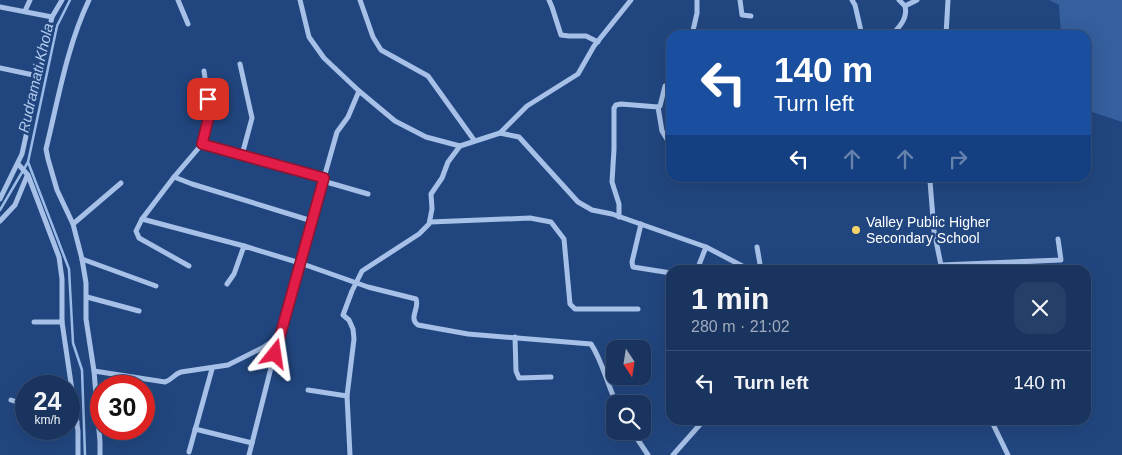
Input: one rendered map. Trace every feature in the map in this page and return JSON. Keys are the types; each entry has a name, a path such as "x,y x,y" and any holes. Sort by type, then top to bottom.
{"street":[{"path":"25,11 30,0"},
{"path":"0,199 22,154 52,17 62,0"},
{"path":"89,0 83,13 67,65 46,149 57,190 73,224 82,259 87,297 86,319 94,371 100,455"},
{"path":"178,0 188,24"},
{"path":"300,0 309,36 324,58 359,91 395,121 426,137 460,146"},
{"path":"360,0 373,37 381,50 428,76 474,140"},
{"path":"548,0 552,6 561,35 586,36 598,42"},
{"path":"500,133 527,106 578,74 598,42 631,0"},
{"path":"693,30 697,13 697,0"},
{"path":"740,0 742,15 751,16"},
{"path":"852,0 861,30"},
{"path":"897,30 902,24 906,12 900,0"},
{"path":"904,6 917,0"},
{"path":"946,30 948,0"},
{"path":"0,7 52,17"},
{"path":"240,64 252,118 242,155"},
{"path":"0,68 38,76"},
{"path":"189,266 139,238 136,231 142,219 202,144 210,112 204,71"},
{"path":"666,86 660,106 658,107 662,131 666,138"},
{"path":"249,455 300,262 337,132 348,117 359,91"},
{"path":"619,217 619,204 612,182 614,108 616,105 621,104 658,107"},
{"path":"350,455 348,396 354,339 350,320 343,315 362,270 419,234 430,222 432,209 431,194 442,178 448,162 460,146 500,133 520,137 578,202 592,210 641,224 706,247 740,265"},
{"path":"202,144 368,194"},
{"path":"18,164 28,175 59,257 62,279 62,322 70,375"},
{"path":"0,221 15,205 28,175"},
{"path":"174,178 312,221"},
{"path":"930,182 934,230 942,265"},
{"path":"73,224 121,183"},
{"path":"430,222 530,218 551,222 564,239 570,304 575,309 638,309"},
{"path":"142,219 300,262 356,283 416,299 418,304 413,318 414,322 418,325 468,334 591,344 613,395"},
{"path":"641,224 632,262 633,266 666,272"},
{"path":"976,265 1061,260 1058,238"},
{"path":"227,284 234,274 244,246"},
{"path":"699,265 706,247"},
{"path":"757,247 760,265"},
{"path":"82,259 156,286"},
{"path":"87,297 139,311"},
{"path":"34,322 62,322"},
{"path":"94,371 165,382 181,372 212,369 228,365 280,336"},
{"path":"515,337 516,371 519,378 551,377"},
{"path":"189,452 212,369"},
{"path":"308,390 348,396"},
{"path":"11,400 15,401"},
{"path":"673,455 700,425"},
{"path":"993,425 1008,455"},
{"path":"195,429 252,443"},
{"path":"78,440 78,455"},
{"path":"638,440 648,455"}],"shaded area":[{"path":"1049,0 1122,0 1122,122 1091,112 1091,30 1061,30 1059,5"}],"waterway":[{"name":"Rudramati Khola","path":"0,210 28,162 57,26 70,0"},
{"path":"28,162 69,269 73,343 82,370 85,455"}],"place":[{"name":"Valley Public Higher Secondary School","path":"856,230"}],"route":[{"path":"208,99 210,112 202,144 324,178 275,354"}]}
